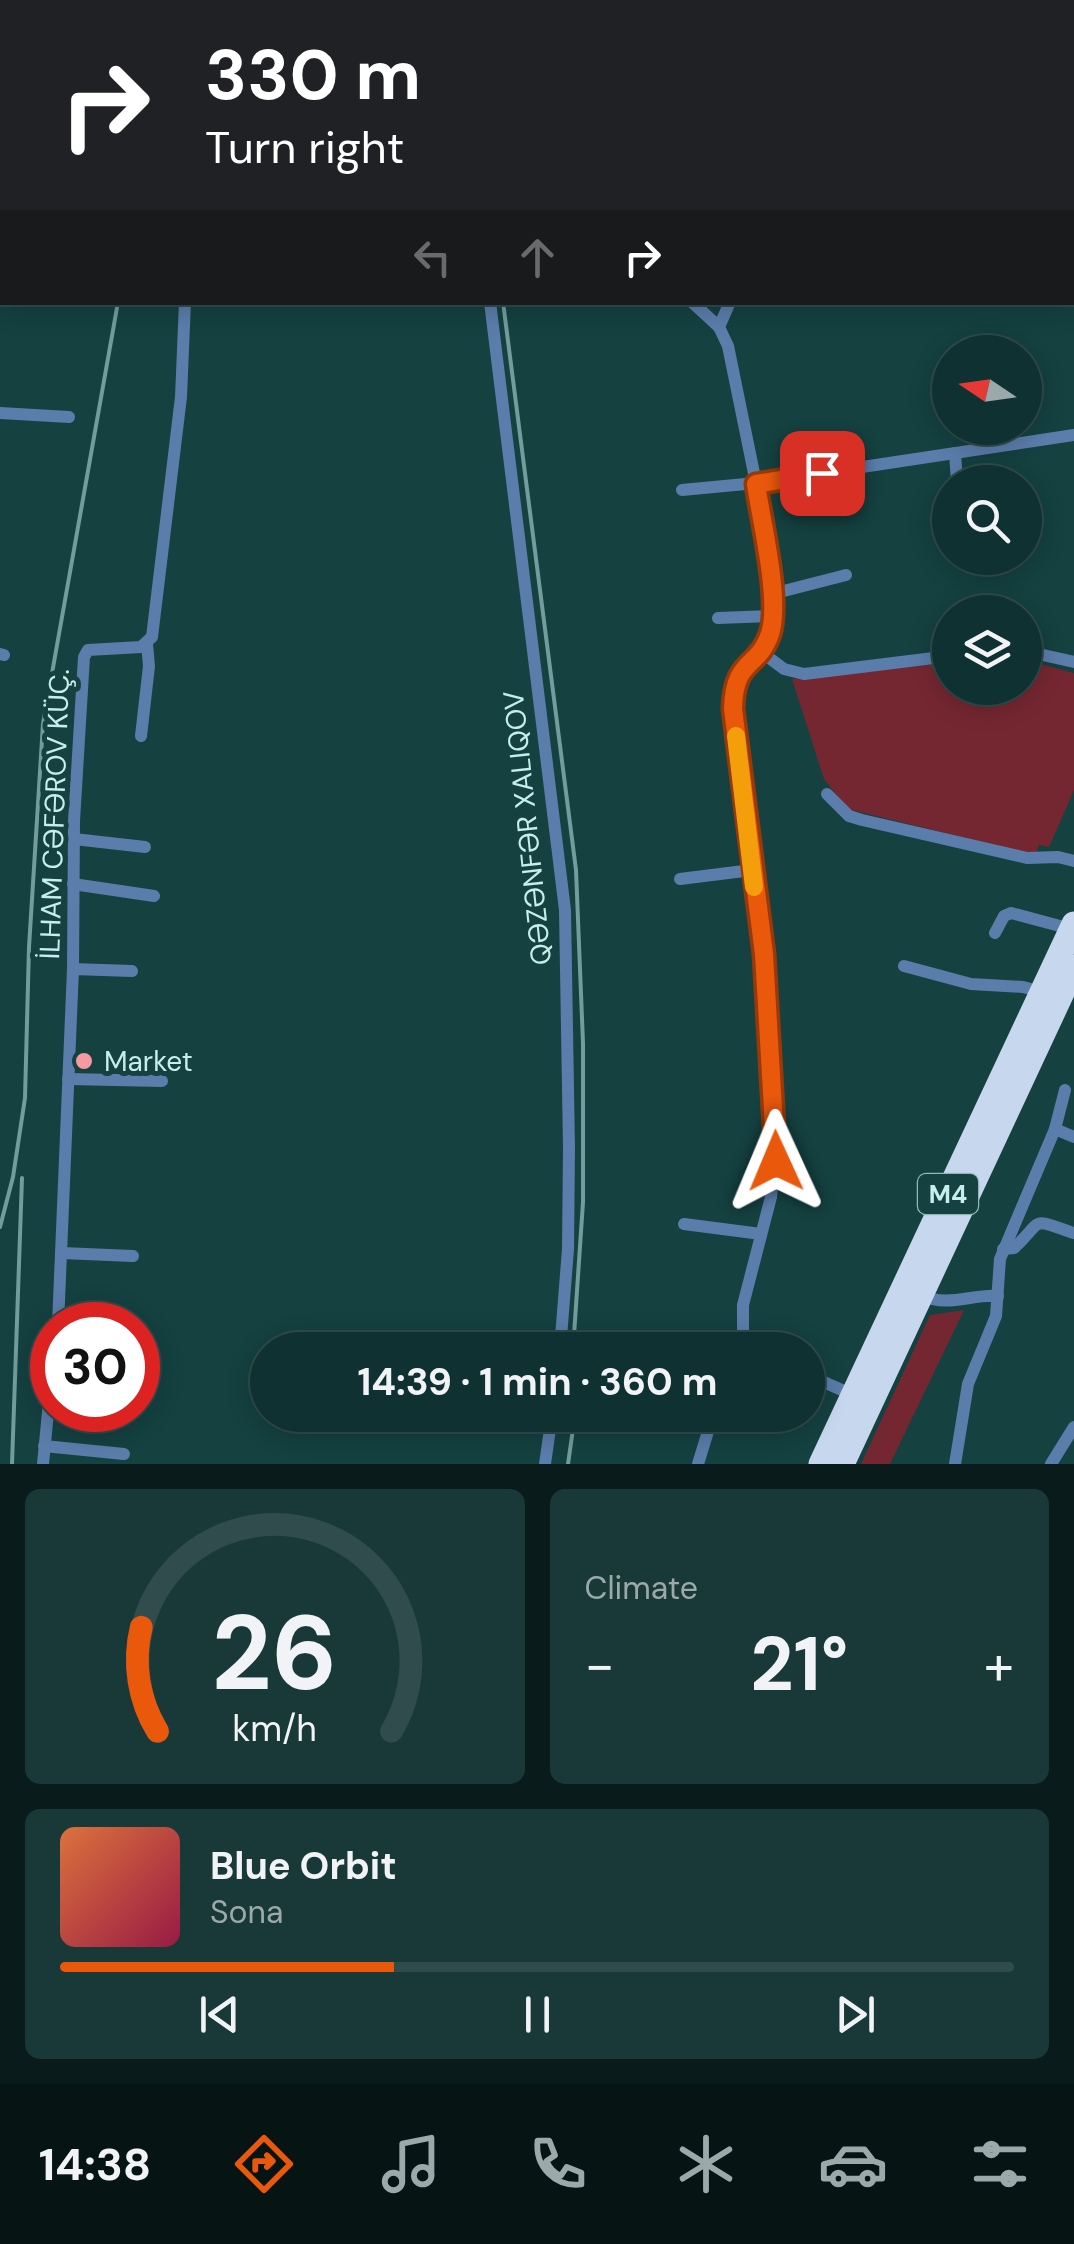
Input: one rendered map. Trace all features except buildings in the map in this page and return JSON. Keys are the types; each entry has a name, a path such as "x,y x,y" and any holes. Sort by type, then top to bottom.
{"highway":[{"name":"M4","path":"821,1464 1073,927"},
{"name":"M4","path":"842,1464 1074,966"}],"street":[{"path":"140,736 150,666 147,644 155,627 179,416 185,305"},
{"path":"490,305 565,910 568,1198 561,1332"},
{"path":"695,305 719,327 728,346 756,484 772,594 768,639 741,668 733,691 764,954 776,1161 743,1306 745,1332"},
{"path":"719,327 729,305"},
{"path":"0,413 69,418"},
{"path":"682,490 756,484 1074,435"},
{"path":"955,453 955,465"},
{"path":"772,594 846,575"},
{"path":"718,618 773,616"},
{"name":"İLHAM CƏFƏROV KÜÇ.","path":"59,1302 73,968 74,839 84,657 88,650 97,647 134,648 147,644"},
{"path":"760,651 784,669 804,674 932,658"},
{"path":"1042,655 1074,662"},
{"path":"826,794 849,816 862,820 1026,858 1074,861"},
{"path":"74,839 145,847"},
{"path":"680,879 752,870"},
{"path":"73,884 154,896"},
{"path":"996,934 1004,916 1011,913 1073,927"},
{"path":"904,966 971,984 1042,992"},
{"path":"73,968 132,970"},
{"path":"68,1079 162,1081"},
{"path":"955,1464 968,1384 996,1316 998,1269 1066,1090"},
{"path":"1054,1130 1074,1138"},
{"path":"1004,1249 1014,1248 1038,1223 1073,1234"},
{"path":"684,1224 761,1234"},
{"path":"62,1253 134,1256"},
{"path":"921,1295 948,1302 998,1296"},
{"path":"825,1382 854,1395"},
{"path":"1051,1464 1074,1427"},
{"path":"43,1464 45,1432"},
{"path":"545,1464 550,1432"},
{"path":"698,1464 708,1432"},
{"path":"44,1446 124,1454"}],"shaded area":[{"path":"932,665 932,705 1042,705 1042,665 1074,673 1074,790 1049,847 1039,845 1035,855 848,809 824,779 792,679"},
{"path":"964,1310 890,1464 861,1464 930,1315"}],"railway":[{"path":"0,1227 13,1177 25,1098 29,947 43,724 117,305"},
{"path":"503,305 576,870 583,1043 583,1202 574,1332"},
{"path":"12,1464 22,1178"},
{"path":"568,1464 573,1432"}],"slow traffic":[{"path":"736,736 754,887"}],"place":[{"name":"Market","path":"84,1061"}],"route":[{"path":"776,1161 764,954 733,691 741,668 768,639 773,616 756,484 822,473"}]}
